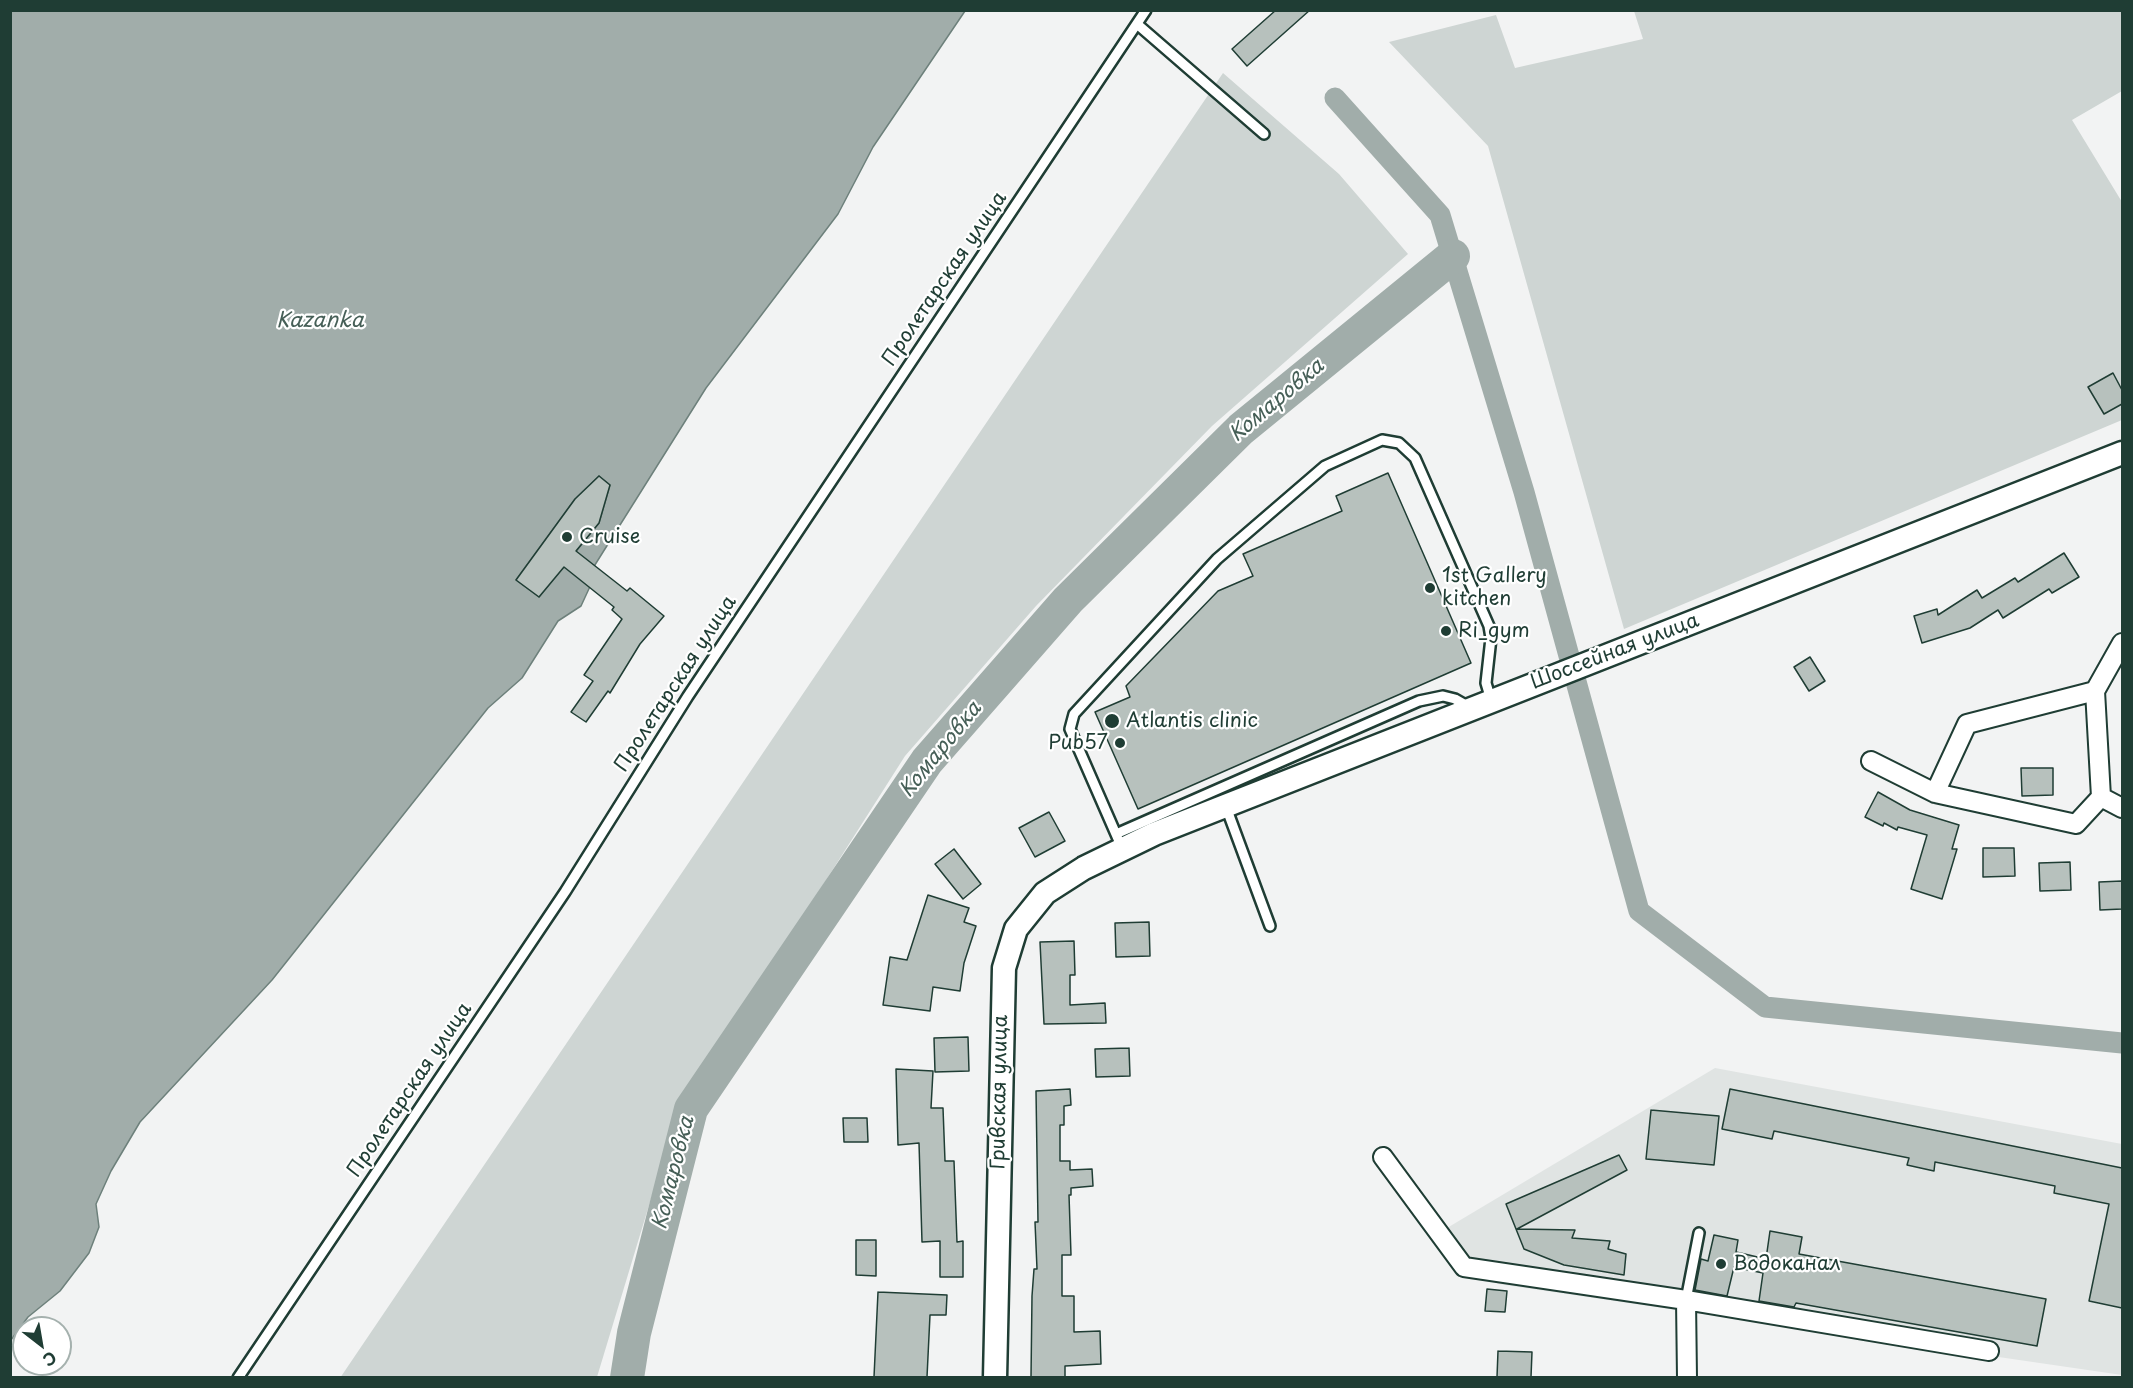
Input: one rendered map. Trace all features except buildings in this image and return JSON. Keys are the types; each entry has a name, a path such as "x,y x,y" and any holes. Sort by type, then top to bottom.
{"street":[{"name":"Шоссейная улица","path":"1115,846 1226,806 2122,453"},
{"path":"1871,761 1935,793 2076,824 2101,797 2095,691 2122,643"},
{"path":"1935,793 1967,724 2095,691"},
{"path":"2101,797 2122,808"},
{"name":"Гривская улица","path":"995,1377 1004,968 1016,929 1033,905 1060,882 1115,846"},
{"path":"1383,1157 1464,1267 1686,1300 1989,1351"},
{"path":"1686,1300 1687,1377"}],"lane":[{"name":"Пролетарская улица","path":"238,1377 565,892 688,696 1146,10"},
{"path":"1137,24 1264,134"},
{"path":"1382,440 1399,443 1415,458 1489,626 1491,638 1481,705 1443,696 1419,700 1115,846 1070,729 1074,714 1217,559 1325,466 1382,440"},
{"path":"1226,806 1270,926"},
{"path":"1686,1300 1700,1233"}],"shaded area":[{"path":"1634,11 2122,11 2122,91 2072,120 2122,202 2122,420 1624,629 1488,146 1389,42 1496,15 1515,68 1643,39"},
{"path":"1223,73 1339,174 1408,254 1212,426 1036,606 905,756 676,1116 597,1377 340,1378"},
{"path":"1715,1068 2122,1144 2122,1375 1498,1284 1468,1264 1447,1228"}],"water":[{"name":"Kazanka","path":"11,11 965,11 873,147 838,214 706,388 593,568 593,580 581,606 558,621 522,678 488,708 272,980 140,1122 111,1171 96,1204 99,1227 89,1253 60,1291 29,1316 12,1316 12,1339","holes":["599,476 610,485 599,523 539,597 516,580 575,499"]}],"waterway":[{"path":"1335,98 1440,215 1524,492 1639,911 1765,1007 2122,1043"},
{"name":"Комаровка","path":"627,1378 634,1333 691,1109 927,761 1068,600 1241,429 1453,256"}],"place":[{"name":"Cruise","path":"567,537"},
{"name":"1st Gallery kitchen","path":"1430,588"},
{"name":"Ri_gym","path":"1446,631"},
{"name":"Atlantis clinic","path":"1112,721"},
{"name":"Pub57","path":"1120,743"},
{"name":"Водоканал","path":"1721,1264"}]}
